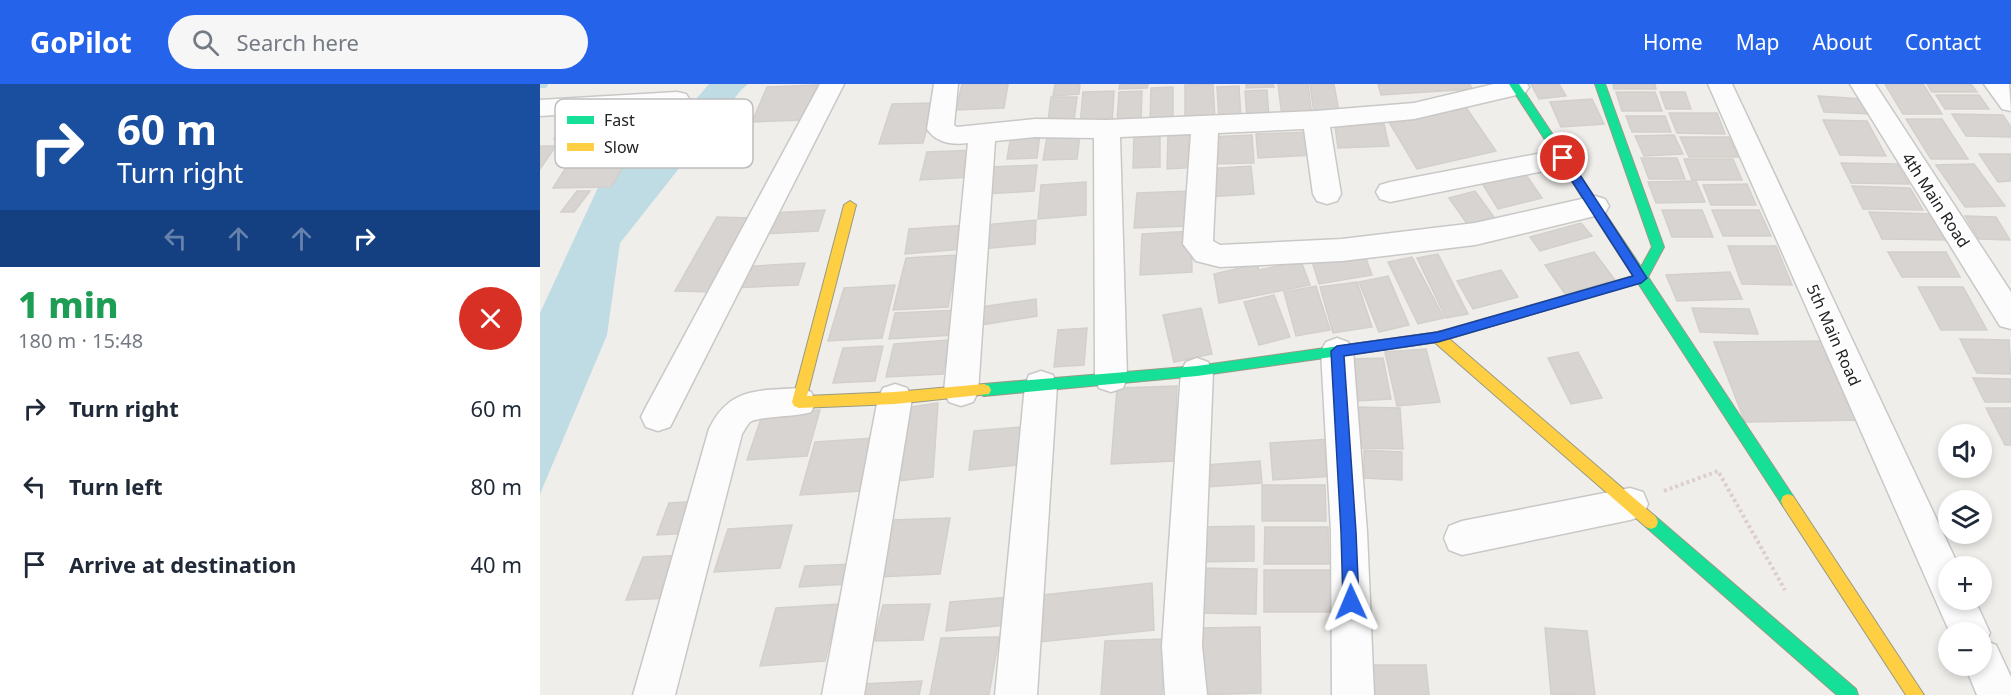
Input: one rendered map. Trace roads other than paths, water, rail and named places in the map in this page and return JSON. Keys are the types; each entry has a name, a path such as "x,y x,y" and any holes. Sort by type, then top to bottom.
{"street":[{"path":"657,417 832,84"},
{"path":"946,84 940,129 954,136 1035,128 1107,129 1204,123 1316,120 1414,111 1515,86 1916,695"},
{"path":"654,695 726,429 738,412 756,405 895,398 1197,371 1438,337 1641,278 1658,246 1600,84"},
{"name":"5th Main Road","path":"1720,84 1938,564"},
{"name":"4th Main Road","path":"1862,84 2011,317"},
{"path":"1996,84 2011,103"},
{"path":"540,108 555,107"},
{"path":"1316,120 1326,194"},
{"path":"1204,123 1198,244 1206,253 1220,256 1342,250 1475,234 1595,206"},
{"path":"1107,129 1111,378"},
{"path":"961,392 982,134"},
{"path":"1390,192 1563,158"},
{"path":"799,402 849,205"},
{"path":"1438,337 1850,695"},
{"path":"1337,351 1349,532 1353,695"},
{"path":"1186,695 1182,646 1197,371"},
{"path":"1016,695 1041,385"},
{"path":"843,695 895,398"},
{"path":"1462,538 1630,504"},
{"path":"1990,676 1998,695"}],"water":[{"path":"709,84 748,84 734,99 696,99"},
{"path":"607,168 679,168 620,243 607,335 540,494 540,313"}]}
